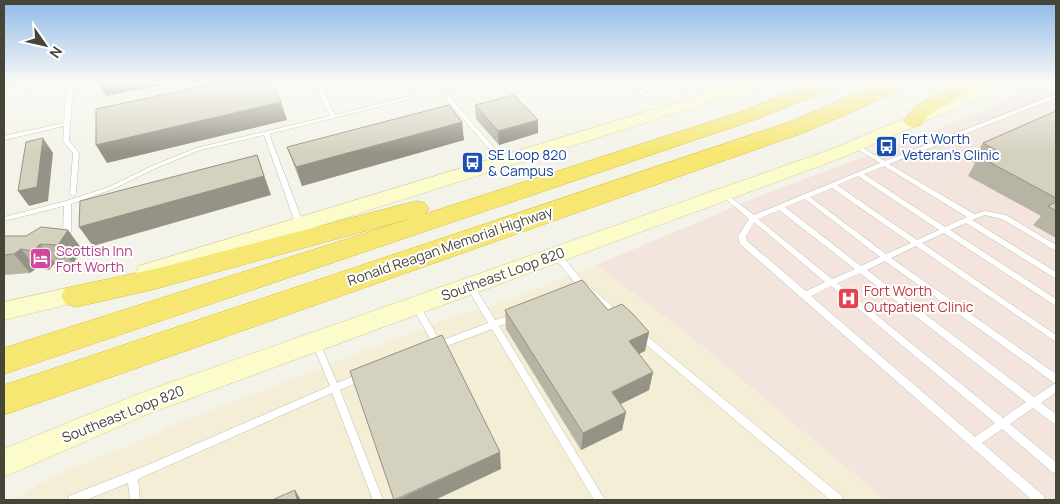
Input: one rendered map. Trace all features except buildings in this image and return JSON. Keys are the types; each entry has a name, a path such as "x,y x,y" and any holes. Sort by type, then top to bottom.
{"highway":[{"name":"Ronald Reagan Memorial Highway","path":"4,361 571,176 770,107"},
{"name":"Ronald Reagan Memorial Highway","path":"4,400 800,126 844,107"},
{"path":"914,121 923,110 929,107"},
{"path":"76,296 155,279 520,181 571,176"}],"main road":[{"path":"4,311 76,296 681,107"},
{"name":"Southeast Loop 820","path":"4,463 138,406 856,146 947,107"}],"lane":[{"path":"68,107 66,141 76,153 73,194"},
{"path":"328,107 333,117"},
{"path":"4,219 68,203 111,188 154,167 198,149 376,107"},
{"path":"455,107 505,162"},
{"path":"1030,107 858,174 753,218 742,236 743,242 1040,500"},
{"path":"4,138 66,124"},
{"path":"266,133 300,225"},
{"path":"856,146 1056,276"},
{"path":"858,174 1056,303"},
{"path":"832,185 1056,339"},
{"path":"723,194 833,282 1056,468"},
{"path":"806,196 886,258 1056,379"},
{"path":"56,242 67,232 68,203"},
{"path":"780,207 1056,420"},
{"path":"805,295 985,213 1004,217 1056,248"},
{"path":"557,255 581,290 627,324 838,500"},
{"path":"470,286 600,500"},
{"path":"416,306 434,347 521,314"},
{"path":"316,342 378,500"},
{"path":"73,500 369,374"},
{"path":"974,443 1056,387"},
{"path":"133,476 135,500"}],"shaded area":[{"name":"Fort Worth Outpatient Clinic","path":"991,107 1056,107 1056,500 885,500 685,332 596,265 767,193 954,123"},
{"path":"596,265 685,332 885,500 15,500 42,482 162,432 163,429 457,315 495,305"}],"place":[{"name":"Fort Worth Veteran's Clinic","path":"886,147"},
{"name":"SE Loop 820 & Campus","path":"472,163"},
{"name":"Scottish Inn Fort Worth","path":"40,259"},
{"name":"Fort Worth Outpatient Clinic","path":"848,299"}]}
